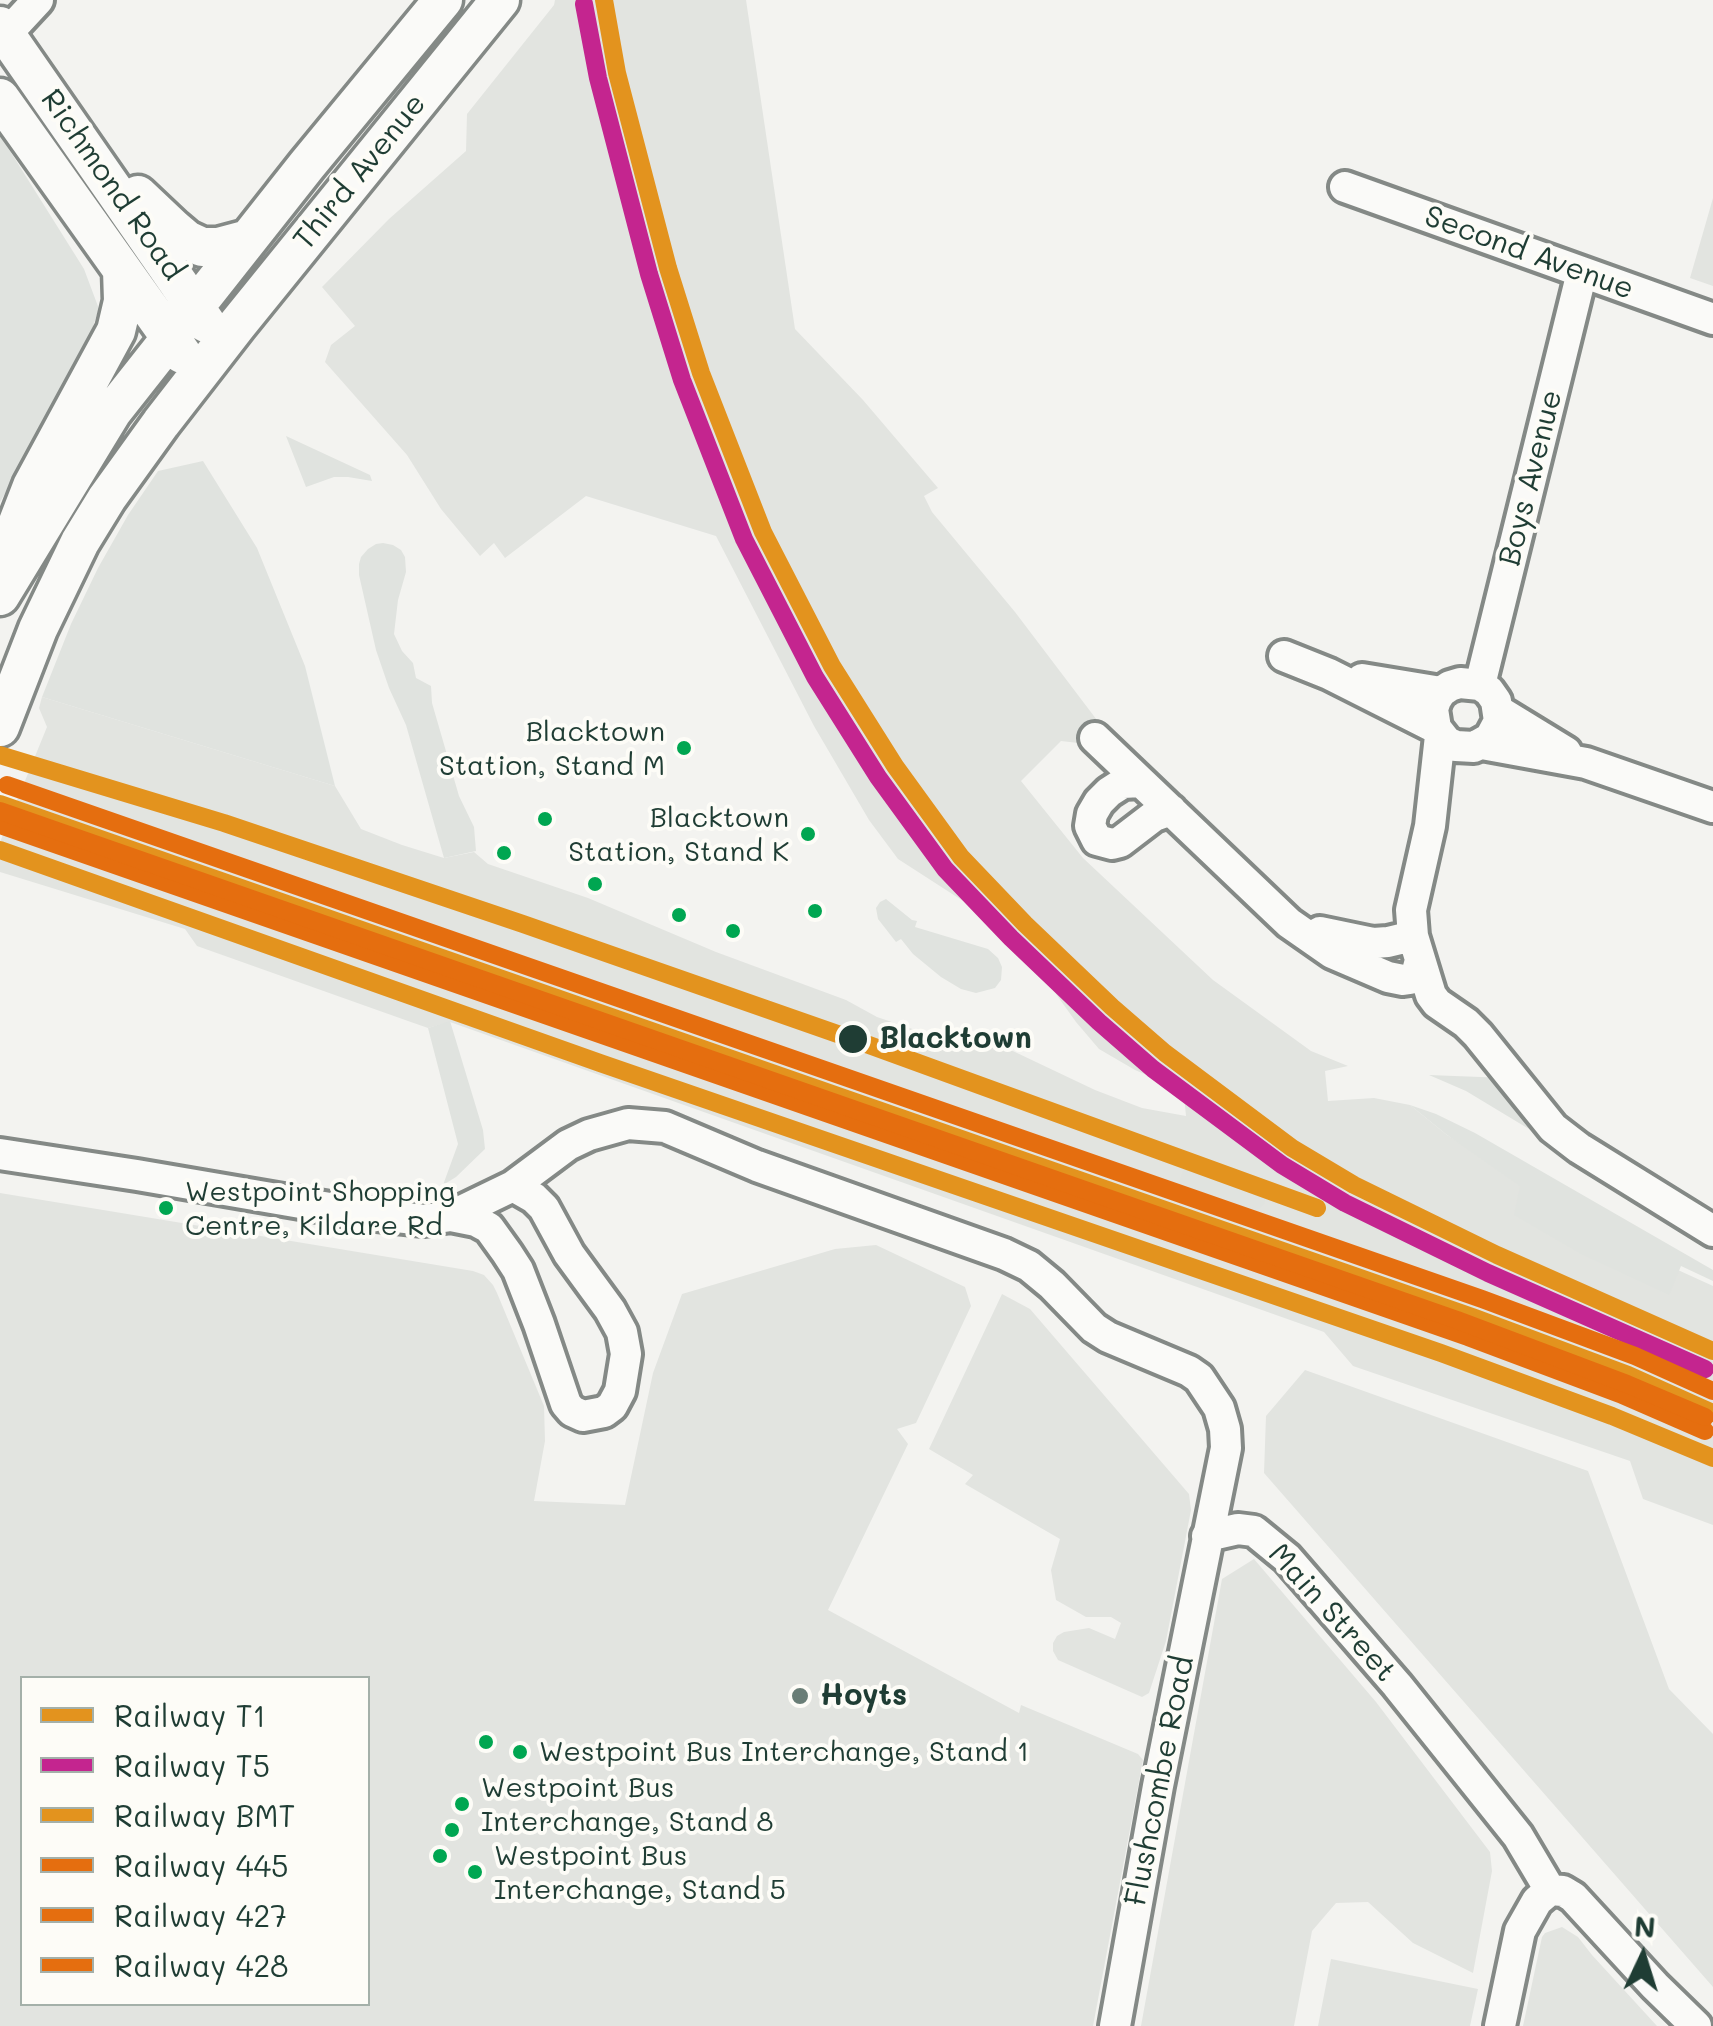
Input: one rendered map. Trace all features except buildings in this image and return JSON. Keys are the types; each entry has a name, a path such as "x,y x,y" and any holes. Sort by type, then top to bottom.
{"main road":[{"name":"Third Avenue","path":"0,596 112,412 443,0"},
{"name":"Third Avenue","path":"0,728 38,628 80,542 107,498 313,229 500,0"},
{"name":"Richmond Road","path":"2,34 85,146 222,346"},
{"name":"Richmond Road","path":"0,98 197,378"},
{"path":"85,146 188,240 202,247 218,247 248,238"},
{"path":"0,579 6,552 32,486 116,331 123,301 122,270"}],"street":[{"path":"2,34 38,0"},
{"name":"Second Avenue","path":"1346,187 1713,319"},
{"name":"Boys Avenue","path":"1480,685 1582,272"},
{"path":"1284,656 1329,674 1456,739 1586,764 1713,807"},
{"path":"1329,674 1441,692 1460,682 1480,685 1496,701 1496,730 1456,739"},
{"path":"1441,692 1433,710 1456,739"},
{"path":"1499,711 1586,764"},
{"path":"1095,738 1289,922 1340,938 1417,948"},
{"path":"1456,739 1430,826 1411,910 1427,987 1436,1003 1478,1035 1553,1128 1713,1231"},
{"path":"1140,782 1123,783 1099,802 1090,826 1098,840 1120,842 1154,816 1170,810"},
{"path":"0,1154 424,1220 451,1216 513,1186 588,1135 628,1124 665,1127 757,1166 1004,1254 1029,1266 1108,1337 1188,1371 1206,1386 1225,1429 1226,1448 1206,1536"},
{"path":"451,1216 489,1228 508,1253 539,1324 566,1404 583,1416 604,1412 617,1398 622,1378 626,1354 622,1332 569,1254 544,1208 513,1186"},
{"name":"Main Street","path":"1206,1536 1238,1529 1254,1531 1287,1558 1397,1685 1518,1836 1550,1890 1573,1897 1696,2026"},
{"name":"Flushcombe Road","path":"1115,2026 1206,1536"},
{"path":"1500,2026 1520,1931 1537,1900 1550,1890"}],"shaded area":[{"path":"555,0 746,0 795,329 863,400 938,488 924,496 932,512 1015,612 1106,732 1087,744 1061,741 1021,781 1083,858 1213,980 1311,1051 1348,1066 1325,1071 1328,1101 1374,1098 1410,1105 1447,1135 1667,1265 1713,1286 1713,1525 1643,1499 1630,1461 1353,1366 1324,1332 450,1022 428,1028 197,946 185,929 0,872 0,842 47,727 39,708 42,697 335,786 361,829 402,845 444,858 474,852 488,864 588,898 716,952 846,1000 877,1017 942,1039 996,1043 1095,1090 1142,1108 1186,1116 1183,1085 1135,1070 1099,1049 1051,987 1022,939 898,859 869,820 814,726 716,536 586,496 505,558 494,543 480,556 441,509 407,455 325,362 331,345 355,326 322,287 389,219 466,151 467,114"},
{"path":"0,135 84,269 99,309 84,352 0,502"},
{"path":"1713,198 1713,286 1690,278"},
{"path":"286,436 370,475 372,481 334,477 306,487"},
{"path":"203,461 257,548 305,666 335,786 42,697 98,568 158,471"},
{"path":"383,543 401,550 405,557 406,572 394,634 413,663 416,678 431,686 432,703 459,796 474,827 476,851 444,858 406,725 376,650 359,564 368,549"},
{"path":"886,899 917,921 915,927 988,949 1002,967 1001,980 995,988 976,993 961,989 913,954 901,939 896,942 878,919 876,908"},
{"path":"450,1021 483,1130 485,1149 443,1185 458,1144 428,1028"},
{"path":"1429,1075 1506,1078 1630,1190 1466,1091"},
{"path":"1410,1105 1475,1133 1713,1270 1713,1281 1681,1266 1669,1295 1581,1254 1514,1215 1520,1186"},
{"path":"1185,1165 1265,1195 1265,1202 1252,1212 1176,1192"},
{"path":"0,1193 484,1275 497,1293 544,1406 545,1441 534,1501 625,1505 653,1373 682,1294 835,1249 876,1245 965,1287 971,1306 916,1423 897,1429 908,1444 828,1610 1019,1713 1021,1705 1138,1754 1143,1760 1093,2026 0,2026"},
{"path":"1163,1226 1265,1263 1261,1274 1158,1240"},
{"path":"1002,1294 1030,1309 1189,1494 1191,1510 1166,1641 1149,1693 1142,1697 1058,1660 1053,1651 1057,1636 1064,1632 1089,1628 1115,1639 1121,1623 1111,1617 1086,1617 1056,1600 1051,1570 1060,1539 965,1484 973,1475 929,1449"},
{"path":"1305,1370 1588,1471 1669,1689 1713,1734 1713,1987 1264,1473 1266,1416"},
{"path":"1254,1559 1376,1702 1490,1852 1492,1871 1473,1973 1413,1943 1368,1902 1336,1903 1312,1931 1294,2026 1141,2026 1222,1579"},
{"path":"1562,1927 1578,1937 1657,2026 1523,2026 1542,1937"},
{"path":"1331,1959 1478,1989 1470,2026 1318,2026"}],"rail line":[{"name":"T1","path":"604,0 617,73 668,268 701,373 763,532 832,666 895,766 961,857 1112,1007 1165,1053 1292,1148 1354,1185 1497,1255 1713,1351"},
{"name":"T5","path":"584,4 598,78 649,274 682,380 744,539 815,677 878,777 945,869 1099,1022 1153,1069 1282,1165 1345,1203 1488,1273 1705,1369"},
{"name":"T1","path":"0,755 224,823 523,924 1317,1208"},
{"name":"427","path":"7,785 1482,1299 1635,1356 1713,1391"},
{"name":"BMT","path":"0,804 1475,1318 1628,1375 1713,1413"},
{"name":"428","path":"0,811 1457,1320 1705,1417"},
{"name":"445","path":"0,825 1468,1337 1620,1394 1705,1431"},
{"name":"T1","path":"0,850 600,1063 1441,1353 1713,1458"}],"place":[{"name":"Blacktown Station, Stand M","path":"684,748"},
{"name":"Blacktown Station, Stand K","path":"808,834"},
{"name":"Blacktown","path":"853,1039"},
{"name":"Westpoint Shopping Centre, Kildare Rd","path":"166,1208"},
{"name":"Hoyts","path":"800,1696"},
{"name":"Westpoint Bus Interchange, Stand 1","path":"520,1752"},
{"name":"Westpoint Bus Interchange, Stand 8","path":"462,1804"},
{"name":"Westpoint Bus Interchange, Stand 5","path":"475,1872"}]}
